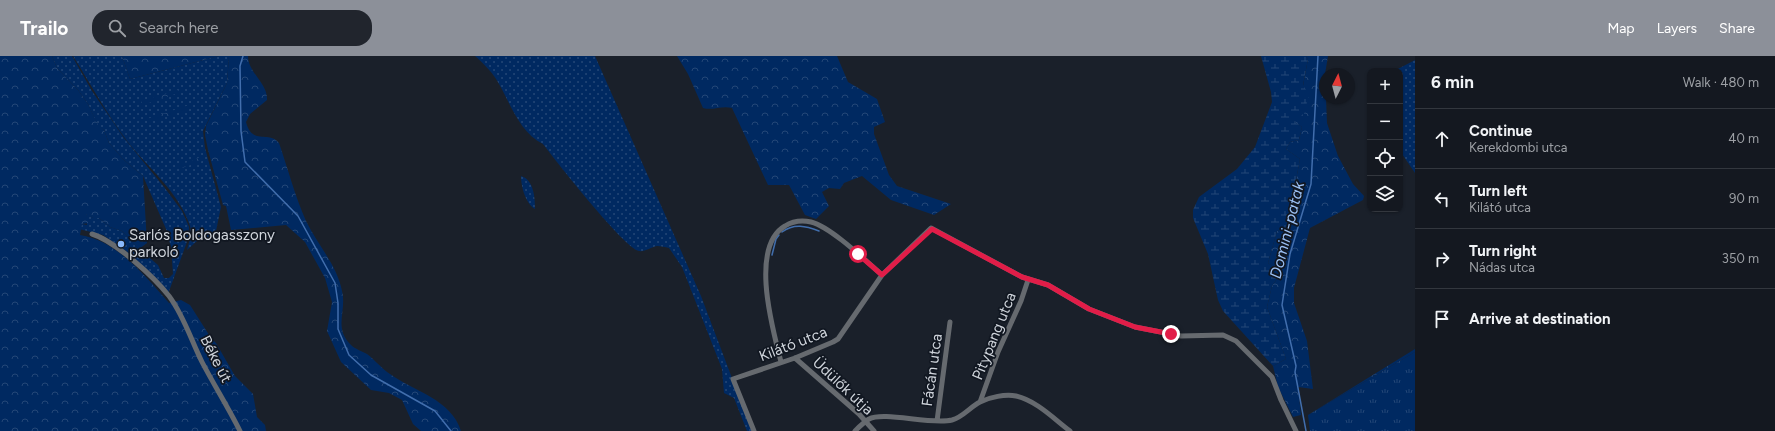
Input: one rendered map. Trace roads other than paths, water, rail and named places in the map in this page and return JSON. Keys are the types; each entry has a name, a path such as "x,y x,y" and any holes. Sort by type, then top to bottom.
{"street":[{"path":"781,362 769,308 767,279 767,250 774,236 781,228 789,223 801,221 816,224 849,247 882,275"},
{"name":"Kilátó utca","path":"754,431 733,379 820,349 838,339 882,275 931,228 1028,280"},
{"name":"Béke út","path":"92,234 106,240 126,254 170,297 184,322 202,362 240,431"},
{"path":"1028,280 1048,285 1089,309 1135,327 1181,336 1223,335 1236,340 1272,377 1296,431"},
{"name":"Pitypang utca","path":"980,402 998,352 1021,301 1028,280"},
{"name":"Fácán utca","path":"937,421 950,322"},
{"name":"Üdülők útja","path":"795,358 874,431"},
{"path":"855,431 865,422 878,416 937,421 956,418 980,402 1002,396 1016,396 1033,403 1070,431"}],"waterway":[{"path":"243,56 240,66 241,131 245,162 298,216 335,283 338,303 338,329 349,355 371,375 435,411 451,431"},
{"name":"Domini-patak","path":"1306,431 1295,372 1296,366 1282,305 1290,254 1311,184 1318,56"},
{"path":"782,232 796,226 819,231"},
{"path":"772,255 776,239 779,235"}],"place":[{"name":"Sarlós Boldogasszony parkoló","path":"121,244"}]}
